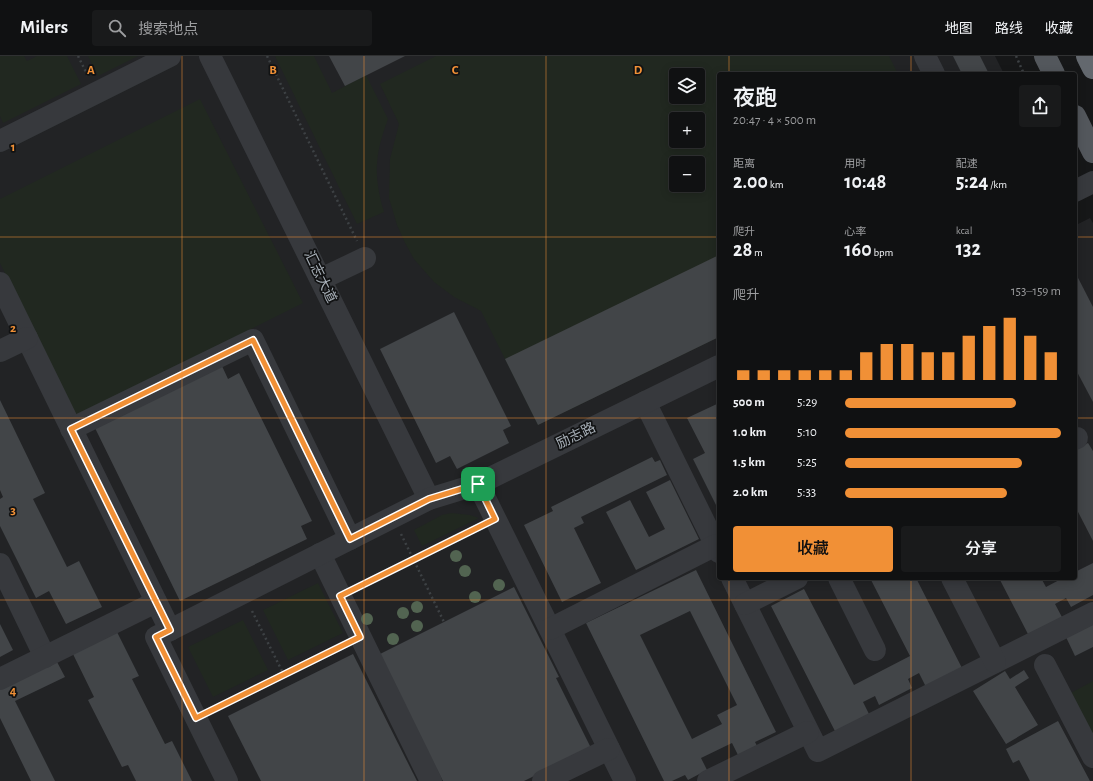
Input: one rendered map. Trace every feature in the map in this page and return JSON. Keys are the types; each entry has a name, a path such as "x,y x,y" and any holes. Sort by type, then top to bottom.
{"highway":[{"path":"1087,56 1093,68"}],"main road":[{"path":"1045,56 1053,72"},
{"path":"1077,120 1093,152"}],"street":[{"path":"0,141 170,56"},
{"name":"汇志大道","path":"210,56 429,499"},
{"path":"925,56 933,72"},
{"path":"1077,190 1093,182"},
{"path":"321,279 365,258"},
{"path":"0,283 170,630"},
{"path":"0,351 27,338"},
{"path":"71,429 253,340 350,539"},
{"name":"励志路","path":"196,718 156,637 429,499 478,484 717,367"},
{"path":"550,629 717,549 645,402"},
{"path":"478,484 625,781"},
{"path":"320,554 431,781"},
{"path":"0,564 45,657"},
{"path":"733,580 818,751 1093,613"},
{"path":"745,604 793,580"},
{"path":"840,580 875,650"},
{"path":"953,580 995,662"},
{"path":"0,679 156,602"},
{"path":"1045,665 1093,757"},
{"path":"196,718 227,781"},
{"path":"708,781 808,732"},
{"path":"543,781 609,749"}],"path":[{"path":"267,56 365,258"},
{"path":"1016,56 1023,72"},
{"path":"392,518 444,622"},
{"path":"340,596 495,519"},
{"path":"243,593 284,675"},
{"path":"196,718 360,637"}],"shaded area":[{"path":"0,56 995,56 1003,72 717,72 717,580 1077,580 1077,222 1078,224 1090,218 1093,223 1093,781 0,781"},
{"path":"0,56 24,56 27,61 37,56 67,56 81,84 3,123 0,116"},
{"path":"88,56 138,56 98,76"},
{"path":"275,56 314,56 332,93 366,75 388,119 380,143 377,165 378,187 384,212 357,224"},
{"path":"436,56 889,56 897,72 717,72 717,338 538,425 481,311 454,297 434,282 414,259 405,243 397,225 389,198 390,159 399,124 380,84"},
{"path":"200,99 303,303 76,416 0,263 0,199"},
{"path":"451,513 470,515 479,518 422,546 414,530 442,515"},
{"path":"318,583 343,633 288,660 263,610"},
{"path":"243,620 268,670 213,697 188,647"},
{"path":"1093,681 1093,742 1069,694"}],"building":[{"path":"329,56 405,56 345,86"},
{"path":"953,56 980,56 988,72 961,72"},
{"path":"717,256 717,338 538,425 505,359"},
{"path":"1077,276 1093,307 1093,402 1077,372"},
{"path":"454,312 511,426 503,430 509,443 457,469 450,456 436,463 380,349"},
{"path":"222,366 228,379 239,373 312,521 301,526 307,539 180,601 95,428"},
{"path":"0,400 45,493 33,499 67,567 79,561 102,607 66,624 49,591 36,598 0,526 0,499 3,497 0,490"},
{"path":"717,404 717,507 693,459 705,453 687,418"},
{"path":"1088,443 1093,451 1093,541 1077,510 1077,449"},
{"path":"652,457 655,462 660,460 667,475 581,517 584,523 574,528 601,583 562,602 524,525 553,511 551,507"},
{"path":"670,480 699,539 636,570 606,512 630,500 649,537 665,529 646,492"},
{"path":"1093,563 1093,595 1071,607 1066,598 1055,604 1063,619 1029,636 1000,580 1042,580 1046,587 1059,580 1077,580 1077,571"},
{"path":"696,570 776,732 755,742 757,746 738,755 732,743 701,758 707,770 688,780 685,775 672,781 664,781 586,623","holes":["690,611 737,705 717,715 722,724 692,739 640,635"]},
{"path":"871,580 917,580 963,670 927,689 919,673 908,679 912,688 879,705 875,696 863,702 871,718 837,735 771,606 804,589 854,685 910,656"},
{"path":"514,587 559,677 556,678 591,748 524,781 443,781 376,656"},
{"path":"1093,621 1093,647 1075,656 1065,635"},
{"path":"0,624 13,650 0,657"},
{"path":"116,630 139,676 132,679 165,744 172,741 192,781 136,781 128,765 122,767 88,700 94,697 72,652"},
{"path":"353,654 417,781 261,781 228,716"},
{"path":"56,660 65,677 15,701 55,781 31,781 0,718 0,687"},
{"path":"1024,670 1029,678 1015,687 1038,725 1006,744 973,691 1005,671 1010,679"},
{"path":"1058,721 1090,781 1030,781 1019,760 1013,763 1006,749"}],"route":[{"path":"253,340 350,539 429,499 478,484 495,519 340,596 360,637 196,718 156,637 170,630 71,429 253,340"}]}
